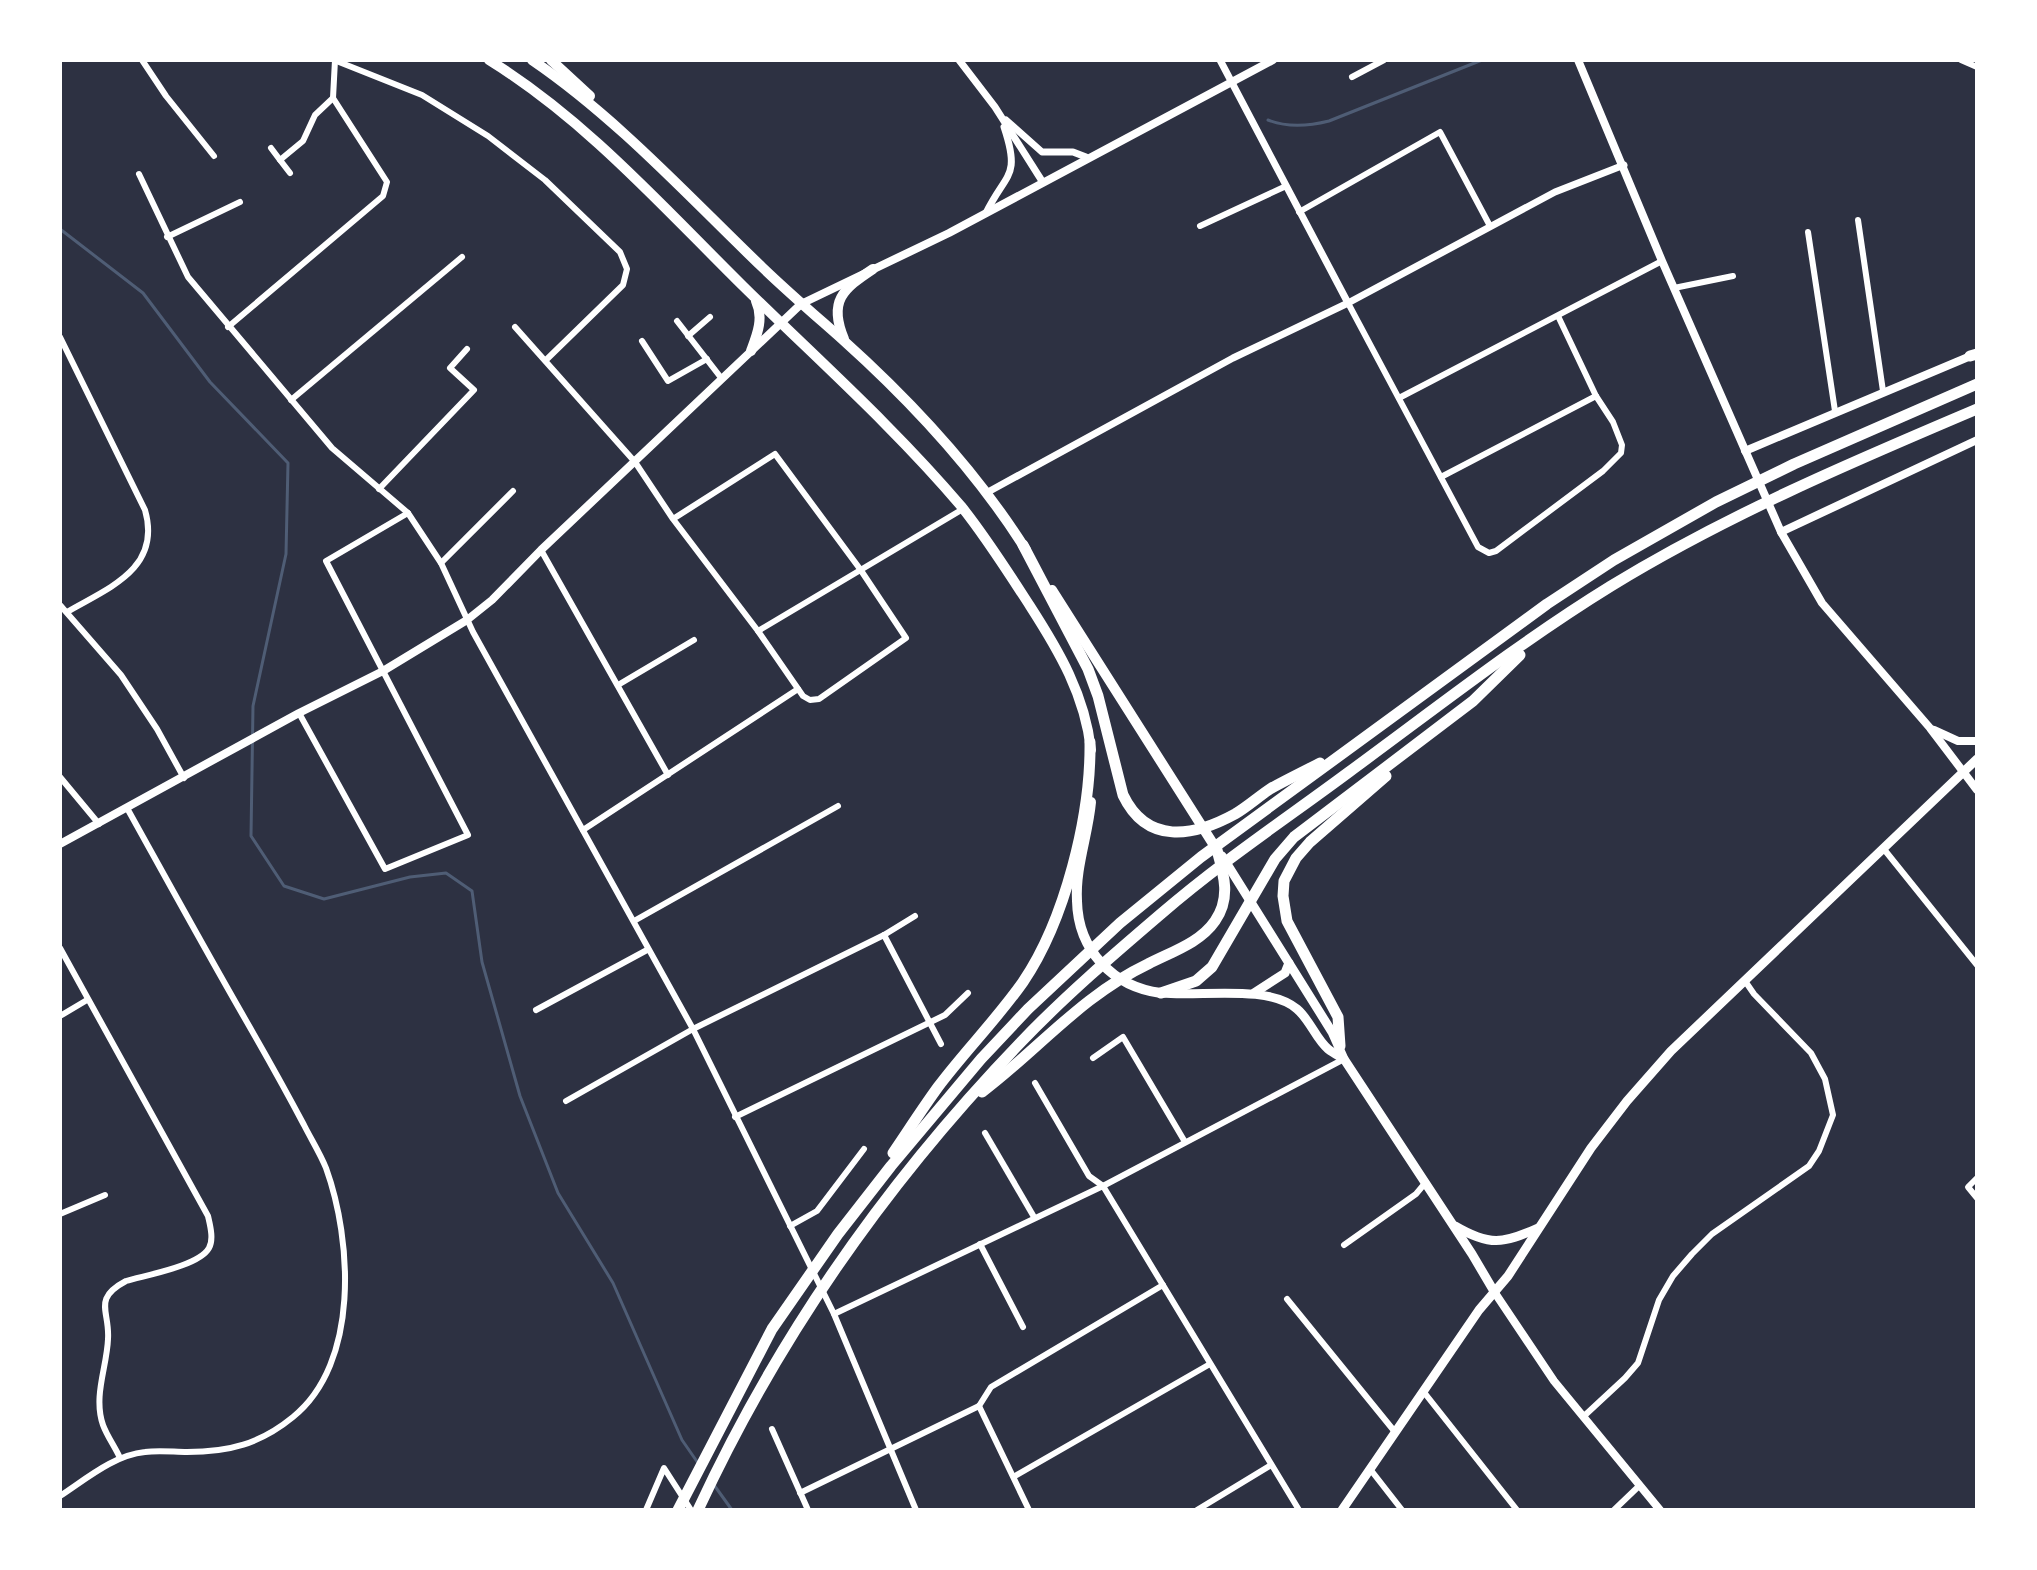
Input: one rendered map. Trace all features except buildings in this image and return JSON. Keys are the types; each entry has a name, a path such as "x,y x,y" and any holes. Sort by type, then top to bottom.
{"highway":[{"path":"489,60 567,115 901,441 963,509 1019,589 1069,671 1080,697 1090,742 1093,772 1077,886 1078,917 1094,956 1109,972 1128,984 1161,993 1196,981 1212,967 1275,859 1294,837 1473,701 1549,627"},
{"path":"532,60 603,114 801,304 845,341 957,454 988,492 1023,545 1217,850 1226,887 1224,900 1220,914 1204,934 1133,971 1081,1005 1034,1045 1009,1072 963,1107"},
{"path":"551,60 590,96 603,114"},
{"path":"845,341 838,311 842,294 847,286 873,269"},
{"path":"751,351 760,309 753,296"},
{"path":"838,1234 981,1059 1039,998 1120,923 1201,857 1558,597 1614,560 1716,502 1794,464 1977,384"},
{"path":"698,1510 720,1461 804,1314 871,1217 963,1107 1046,1018 1162,913 1215,870 1549,627 1630,575 1727,521 1805,483 1977,409"},
{"path":"1023,545 1088,669 1098,696 1123,795 1145,823 1169,833 1183,833 1219,822 1236,814 1269,790 1356,744"},
{"path":"1340,1046 1338,1017 1287,921 1284,881 1296,858 1310,842 1430,734"},
{"path":"678,1510 772,1329 939,1087 1024,981 1060,902 1077,841 1088,789 1090,742"}],"main road":[{"path":"60,844 299,713 383,671 467,620 492,600 801,304 986,213 1273,60"},
{"path":"1578,60 1781,532 1822,603 1930,728 1977,790"},
{"path":"1745,451 1975,354"},
{"path":"1781,532 1977,440"},
{"path":"1930,728 1950,739 1977,741"},
{"path":"1342,1510 1479,1310 1495,1293 1591,1148 1627,1101 1671,1051 1977,759"},
{"path":"1217,850 1340,1046 1344,1059 1554,1381 1660,1510"},
{"path":"1251,994 1285,973 1289,963"},
{"path":"1161,993 1188,996 1251,994 1281,999 1295,1008 1327,1048 1344,1059"},
{"path":"1453,1225 1479,1238 1499,1242 1519,1237 1541,1226"}],"street":[{"path":"142,60 214,156"},
{"path":"228,327 383,196 387,182 333,98 334,60 422,95 488,136 545,180 620,252 627,269 626,279 619,291 546,360"},
{"path":"959,60 1000,114 1042,181"},
{"path":"1220,60 1284,187 1478,547 1486,552 1494,552 1620,456 1621,438 1596,396 1558,316"},
{"path":"1352,77 1384,60"},
{"path":"1961,60 1977,67"},
{"path":"280,160 303,141 315,115 333,98"},
{"path":"1000,114 1042,152 1073,152 1086,157"},
{"path":"986,213 1012,171 1010,144 1000,114"},
{"path":"1298,212 1440,132 1490,226"},
{"path":"271,148 290,173"},
{"path":"988,492 1233,358 1348,303 1555,192 1624,165"},
{"path":"139,174 188,277 332,448 408,513 441,563 467,620 693,1029 834,1314 916,1510"},
{"path":"1200,226 1284,187"},
{"path":"167,237 240,202"},
{"path":"1858,220 1883,391"},
{"path":"1808,232 1835,411"},
{"path":"291,400 462,257"},
{"path":"1399,398 1662,261"},
{"path":"1674,288 1733,276"},
{"path":"688,336 710,317"},
{"path":"677,321 722,379"},
{"path":"515,327 635,462 673,519 806,698 819,699 906,638 860,569 775,454 673,519"},
{"path":"60,337 145,510 148,533 145,550 129,574 67,612"},
{"path":"642,341 668,381 707,359"},
{"path":"379,489 474,390 450,368 467,349"},
{"path":"1441,477 1596,396"},
{"path":"441,563 513,491"},
{"path":"758,631 963,509"},
{"path":"299,713 385,869 468,835 326,561 408,513"},
{"path":"541,550 668,775"},
{"path":"60,605 121,675 157,729 184,778"},
{"path":"618,685 694,640"},
{"path":"583,830 798,689"},
{"path":"60,777 99,824"},
{"path":"634,921 838,806"},
{"path":"60,1496 120,1458 145,1452 212,1451 242,1447 276,1429 295,1415 319,1389 330,1366 342,1317 345,1288 344,1246 325,1165 127,808"},
{"path":"1883,848 1977,965"},
{"path":"566,1101 693,1029 884,935 915,916"},
{"path":"884,935 941,1044"},
{"path":"60,948 208,1216 211,1229 211,1245 202,1257 126,1281 115,1287 105,1299 103,1312 109,1336 99,1402 103,1424 120,1458"},
{"path":"536,1010 647,950"},
{"path":"1583,1417 1638,1363 1659,1300 1673,1276 1712,1234 1809,1166 1819,1151 1833,1115 1825,1079 1811,1053 1745,981"},
{"path":"735,1117 945,1015 968,993"},
{"path":"60,1016 87,1000"},
{"path":"1093,1058 1123,1037 1185,1142"},
{"path":"834,1314 1103,1186 1344,1059"},
{"path":"1035,1083 1089,1176 1103,1186 1299,1510"},
{"path":"985,1133 1034,1217"},
{"path":"790,1226 817,1211 864,1149"},
{"path":"1977,1178 1968,1187 1977,1198"},
{"path":"1344,1245 1416,1194 1426,1182"},
{"path":"60,1214 105,1195"},
{"path":"980,1244 1023,1327"},
{"path":"800,1493 979,1406 991,1387 1163,1285"},
{"path":"1287,1299 1395,1432"},
{"path":"1015,1476 1210,1364"},
{"path":"1423,1391 1517,1510"},
{"path":"979,1406 1029,1510"},
{"path":"772,1429 808,1510"},
{"path":"1197,1510 1271,1465"},
{"path":"646,1510 664,1468 691,1510"},
{"path":"1370,1469 1402,1510"},
{"path":"1614,1510 1639,1486"}],"waterway":[{"path":"1268,120 1298,125 1329,121 1482,60"},
{"path":"60,229 143,293 210,382 288,463 286,554 253,706 251,836 284,886 324,899 410,877 446,873 472,891 482,962 520,1096 558,1193 613,1283 682,1440 698,1463"},
{"path":"714,1485 732,1510"}]}
